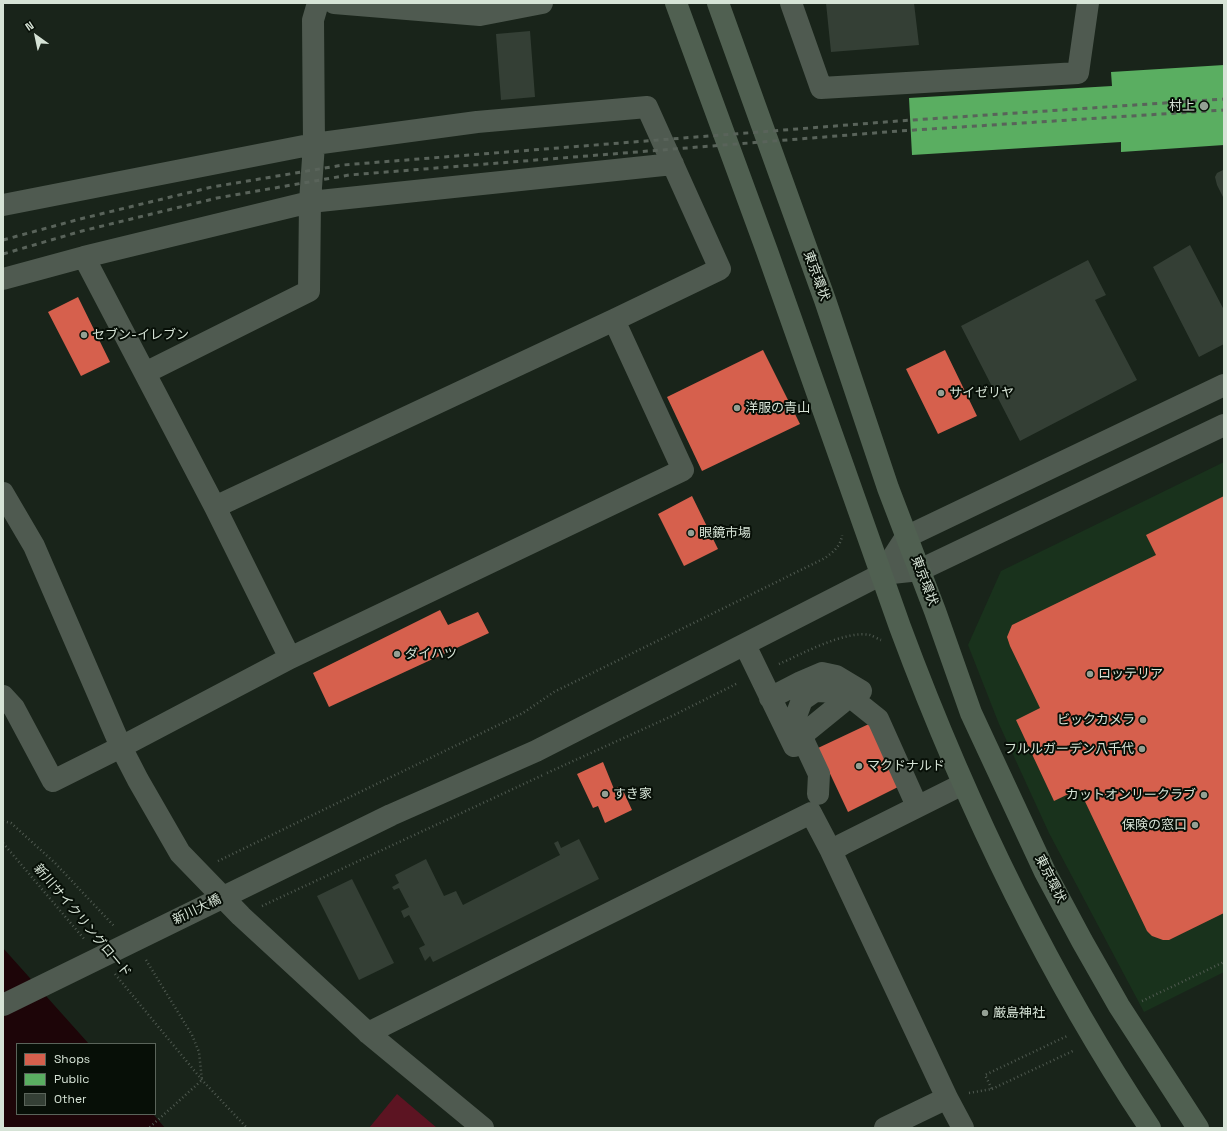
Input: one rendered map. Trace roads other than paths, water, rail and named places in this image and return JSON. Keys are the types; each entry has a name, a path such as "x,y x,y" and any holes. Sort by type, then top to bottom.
{"highway":[{"path":"676,3 767,251 922,686 1000,864 1039,943 1085,1025 1150,1128"},
{"name":"東京環状","path":"718,3 825,300 888,488 920,570 971,713 1045,872 1119,1006 1198,1128"}],"street":[{"path":"145,373 309,291 310,202 314,144 313,20 318,3"},
{"path":"334,3 480,15 542,3"},
{"path":"791,3 821,88 1078,73 1088,3"},
{"path":"3,205 314,144 477,122 647,107 720,269 215,507"},
{"path":"3,279 84,257 310,202 673,164"},
{"path":"84,257 215,507 290,658"},
{"path":"3,696 14,708 53,781 290,658 683,470 614,320"},
{"path":"882,574 906,537 1224,386"},
{"path":"882,574 920,570 1224,426"},
{"path":"3,493 34,546 121,747 180,853 241,916 368,1033 483,1128"},
{"name":"新川大橋","path":"3,1005 391,815 536,750 882,574"},
{"path":"745,645 818,794 837,847 947,1098 963,1128"},
{"path":"770,698 822,673 836,676 858,688 878,705 890,719 922,804"},
{"path":"818,794 819,774 798,729 796,716 802,700 815,690 839,692 849,697 878,719 922,804"},
{"path":"837,847 964,784"},
{"path":"368,1033 811,813 837,847"},
{"path":"885,1128 947,1098"}],"railway":[{"path":"3,240 80,219 212,187 343,165 898,121 1224,99"},
{"path":"3,254 82,231 217,198 349,175 899,131 1224,110"}],"place":[{"name":"村上","path":"1204,106"},
{"name":"セブン-イレブン","path":"84,335"},
{"name":"サイゼリヤ","path":"941,393"},
{"name":"洋服の青山","path":"737,408"},
{"name":"眼鏡市場","path":"691,533"},
{"name":"ダイハツ","path":"397,654"},
{"name":"ロッテリア","path":"1090,674"},
{"name":"ビックカメラ","path":"1143,720"},
{"name":"フルルガーデン八千代","path":"1142,749"},
{"name":"マクドナルド","path":"859,766"},
{"name":"すき家","path":"605,794"},
{"name":"カットオンリークラブ","path":"1204,795"},
{"name":"保険の窓口","path":"1195,825"},
{"name":"厳島神社","path":"985,1013"}]}
